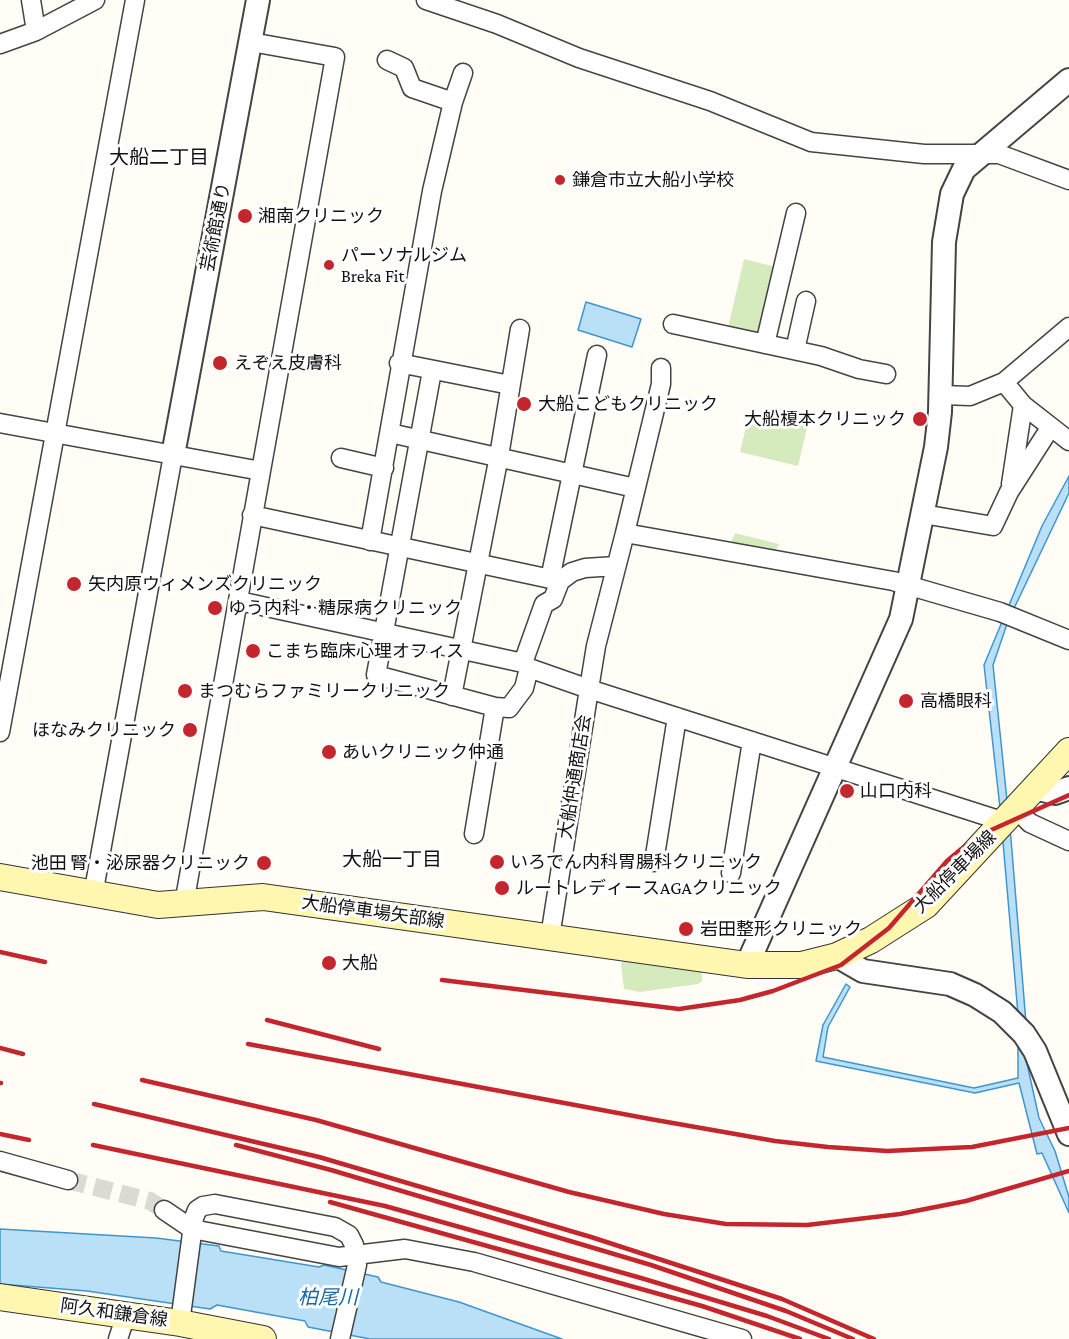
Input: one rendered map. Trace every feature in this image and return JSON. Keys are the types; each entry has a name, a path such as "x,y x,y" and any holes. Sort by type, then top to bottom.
{"main road":[{"name":"大船停車場線","path":"747,965 801,965 837,956 872,940 926,905 1069,751"},
{"name":"大船停車場矢部線","path":"0,878 158,905 262,897 747,965"},
{"name":"阿久和鎌倉線","path":"0,1297 126,1315 180,1317 263,1339"}],"street":[{"path":"31,0 36,31"},
{"path":"0,44 36,31 95,0"},
{"path":"0,732 135,0"},
{"name":"芸術館通り","path":"173,455 258,0"},
{"path":"426,0 487,20 579,58 710,101 811,142 913,154 999,154 1069,180"},
{"path":"184,904 335,57 251,42"},
{"path":"387,60 404,68 412,88 453,102"},
{"path":"370,541 390,433 399,363 432,191 453,102 463,73"},
{"path":"747,965 895,634 909,586 936,447 942,395 947,214 960,176 979,155 1069,80"},
{"path":"765,344 796,213"},
{"path":"795,350 806,301"},
{"path":"673,324 821,356 859,369 886,374"},
{"path":"942,395 970,396 1004,382 1069,327"},
{"path":"452,696 499,456 520,329"},
{"path":"432,370 376,675 495,707 509,708 524,688 526,665 544,604 553,599 573,473 597,355"},
{"path":"399,363 510,386"},
{"name":"大船仲通商店会","path":"550,937 589,689 616,566 661,384 661,368"},
{"path":"1004,382 1023,405 1069,441"},
{"path":"1009,492 1023,405"},
{"path":"0,423 261,471"},
{"path":"923,514 993,526 1009,492 1050,428"},
{"path":"390,433 635,488"},
{"path":"93,895 173,455"},
{"path":"341,458 384,468"},
{"path":"252,515 555,580 585,568 616,566"},
{"path":"625,532 909,586 1007,614 1069,640"},
{"path":"239,601 526,665 589,689 836,768 1005,819 1030,823 1069,841"},
{"path":"474,834 495,707"},
{"path":"654,861 677,717"},
{"path":"731,873 752,741"},
{"path":"1035,788 1055,793 1069,788"},
{"path":"837,956 863,971 950,984 975,995 1002,1012 1024,1034 1035,1051 1069,1134"},
{"path":"0,1161 68,1180"},
{"path":"180,1317 191,1232 197,1210 214,1204 335,1227 349,1235 356,1263 341,1336"},
{"path":"164,1210 191,1232 339,1257 356,1263 405,1249 474,1262 742,1339"},
{"path":"117,1339 126,1315"}],"green space":[{"path":"744,259 776,267 763,331 756,335 728,328"},
{"path":"771,407 810,415 798,466 740,452 748,418 767,422"},
{"path":"735,533 779,544 776,550 731,542"},
{"path":"623,959 698,969 702,973 702,981 698,984 640,992 624,989 621,964"}],"water":[{"path":"586,302 641,319 632,347 578,330"},
{"path":"1069,476 1069,493 1008,621 993,665 1011,839 1026,1023 1026,1059 1039,1118 1055,1151 1069,1197 1069,1213 1042,1153 1037,1154 1019,1083 975,1093 816,1061 823,1025 846,984 850,987 828,1027 823,1057 974,1088 1018,1078 1018,1014 1000,808 984,665 1042,526"},
{"name":"柏尾川","path":"0,1229 156,1238 219,1246 221,1251 319,1267 324,1265 378,1277 381,1282 459,1302 562,1339 370,1339 308,1327 305,1321 217,1305 210,1309 87,1291 0,1284"}],"tunnel":[{"path":"68,1180 150,1201 164,1210"}],"railway":[{"path":"442,980 679,1009 740,1000 773,991 841,965 889,928 947,861 960,850 989,831 1069,795"},
{"path":"0,952 45,962"},
{"path":"267,1020 379,1049"},
{"path":"248,1044 650,1119 775,1141 828,1147 887,1151 972,1147 1069,1128"},
{"path":"0,1048 23,1054"},
{"path":"142,1080 316,1120 569,1192 664,1214 726,1224 807,1225 900,1214 966,1201 1069,1171"},
{"path":"94,1104 319,1157 591,1237 782,1299 874,1339"},
{"path":"0,1134 29,1140"},
{"path":"93,1145 385,1206 641,1278 767,1316 829,1339"},
{"path":"236,1145 331,1170 651,1265 786,1311 853,1339"},
{"path":"330,1202 702,1306 800,1339"}],"place":[{"name":"鎌倉市立大船小学校","path":"560,180"},
{"name":"湘南クリニック","path":"245,216"},
{"name":"パーソナルジム Breka Fit","path":"329,265"},
{"name":"えぞえ皮膚科","path":"220,363"},
{"name":"大船こどもクリニック","path":"524,404"},
{"name":"大船榎本クリニック","path":"920,419"},
{"name":"矢内原ウィメンズクリニック","path":"74,584"},
{"name":"ゆう内科・糖尿病クリニック","path":"215,608"},
{"name":"こまち臨床心理オフィス","path":"253,651"},
{"name":"まつむらファミリークリニック","path":"185,691"},
{"name":"高橋眼科","path":"906,701"},
{"name":"ほなみクリニック","path":"190,730"},
{"name":"あいクリニック仲通","path":"329,752"},
{"name":"山口内科","path":"847,791"},
{"name":"いろでん内科胃腸科クリニック","path":"497,862"},
{"name":"池田 腎・泌尿器クリニック","path":"264,863"},
{"name":"ルートレディースAGAクリニック","path":"502,888"},
{"name":"岩田整形クリニック","path":"686,929"},
{"name":"大船","path":"329,963"}],"district":[{"name":"大船二丁目","path":"159,158"},
{"name":"大船一丁目","path":"392,860"}]}
